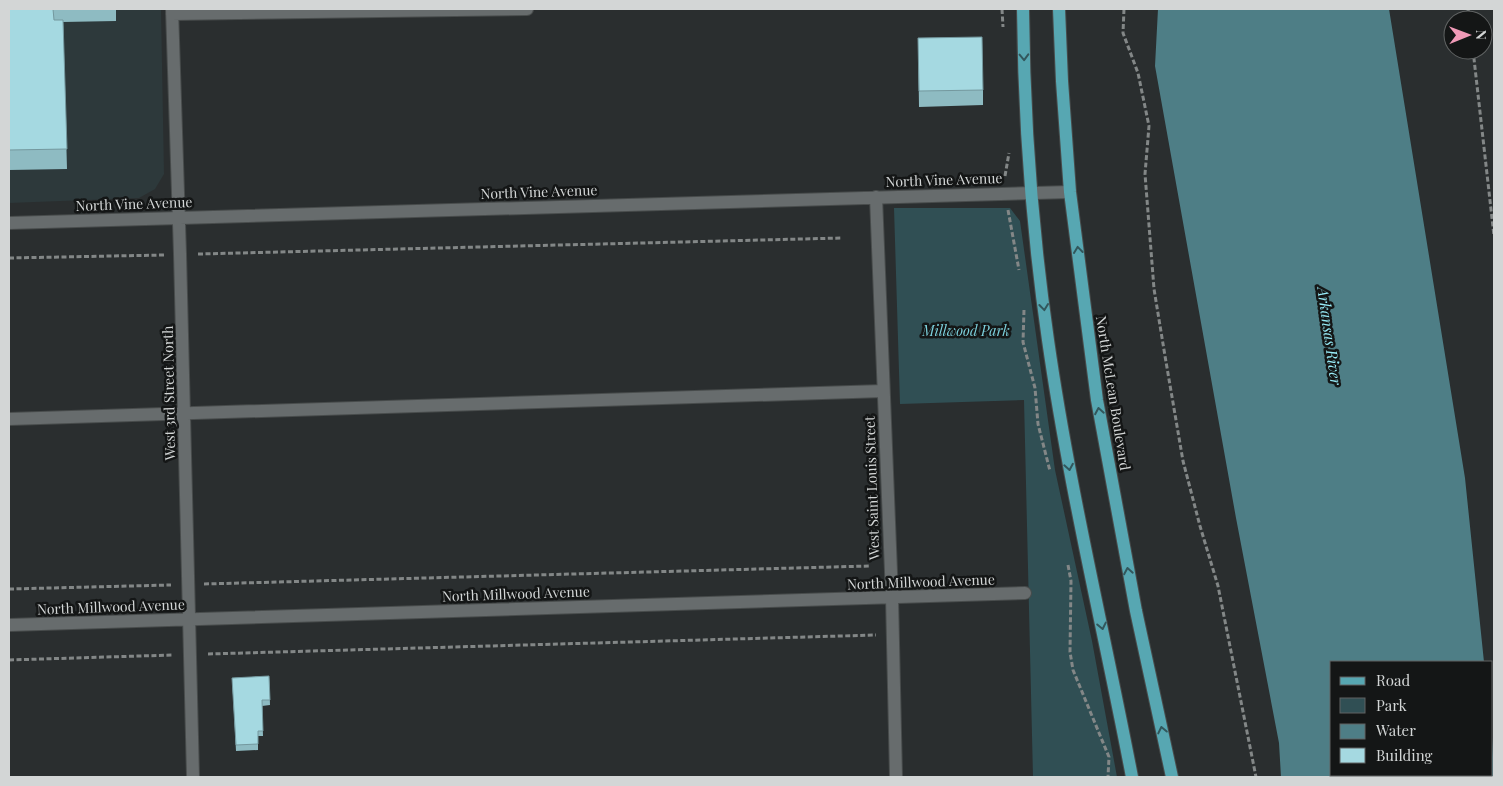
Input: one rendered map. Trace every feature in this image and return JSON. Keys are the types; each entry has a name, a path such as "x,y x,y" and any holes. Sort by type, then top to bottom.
{"main road":[{"path":"1022,9 1027,142 1031,193 1048,340 1077,510 1132,777"},
{"name":"North McLean Boulevard","path":"1059,9 1070,192 1097,400 1136,611 1172,777"}],"street":[{"path":"172,11 527,9"},
{"name":"West 3rd Street North","path":"172,11 193,777"},
{"name":"North Vine Avenue","path":"9,223 1070,192"},
{"name":"West Saint Louis Street","path":"876,197 892,598 896,777"},
{"path":"9,419 883,391"},
{"name":"North Millwood Avenue","path":"9,625 1025,593"}],"path":[{"path":"1124,9 1123,32 1138,73 1149,126 1144,174 1154,289 1183,461 1218,586 1256,777"},
{"path":"1474,60 1494,236"},
{"path":"9,258 842,238"},
{"path":"9,589 869,566"},
{"path":"9,660 877,635"}],"shaded area":[{"path":"9,9 161,9 164,174 155,189 139,198 9,203"}],"green space":[{"name":"Millwood Park","path":"894,208 1010,208 1020,221 1055,470 1092,641 1117,777 1033,777 1024,400 900,404"}],"water":[{"name":"Arkansas River","path":"1158,9 1389,9 1465,478 1484,661 1330,661 1330,776 1493,776 1493,757 1494,777 1281,777 1279,743 1236,518 1155,66"}],"building":[{"path":"9,9 53,9 54,20 63,20 67,149 9,150"},
{"path":"982,37 983,90 919,91 918,38"},
{"path":"269,676 270,700 262,700 263,731 258,731 258,744 236,745 232,678"}]}
